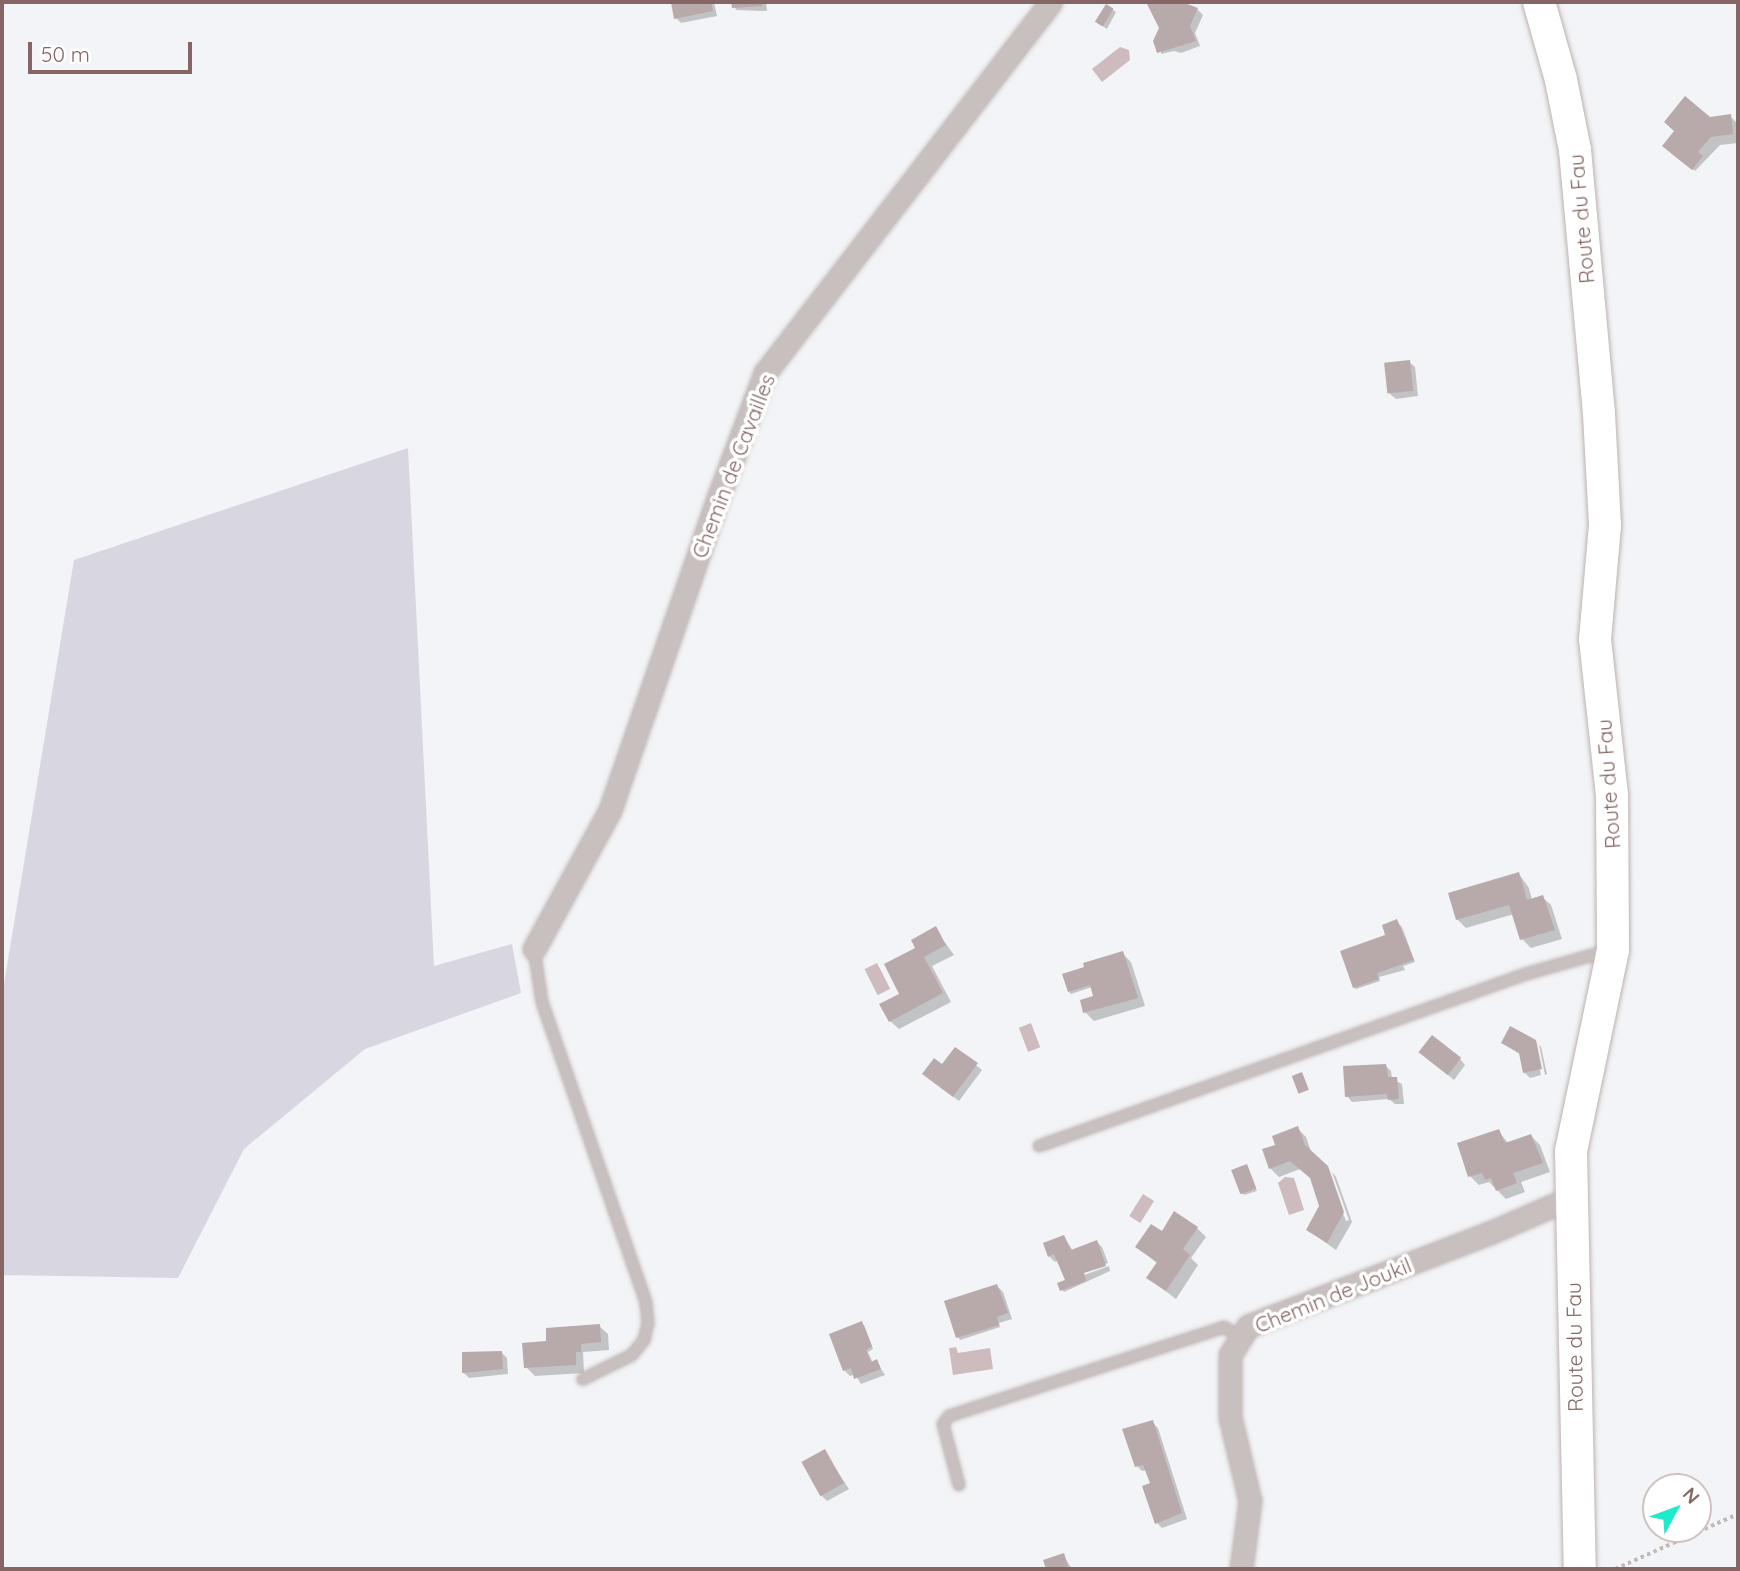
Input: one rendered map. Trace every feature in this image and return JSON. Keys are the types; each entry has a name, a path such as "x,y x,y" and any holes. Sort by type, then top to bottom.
{"street":[{"name":"Chemin de Cavailles","path":"534,949 610,810 718,498 765,373 1051,2"},
{"name":"Route du Fau","path":"1539,2 1561,80 1576,150 1599,414 1605,525 1595,639 1612,795 1613,950 1571,1151 1580,1569"},
{"name":"Chemin de Joukil","path":"1241,1569 1250,1501 1230,1418 1230,1355 1248,1326 1492,1232 1570,1198"}],"lane":[{"path":"534,949 542,1002 646,1303 648,1323 644,1339 632,1355 583,1379"},
{"path":"1039,1146 1525,974 1613,950"},
{"path":"959,1485 943,1424 949,1416 1224,1327 1241,1338"}],"path":[{"path":"1615,1569 1738,1514"}],"shaded area":[{"path":"1120,47 1129,50 1130,60 1102,82 1092,69"},
{"path":"408,448 434,966 512,944 521,993 365,1049 244,1149 178,1278 2,1275 2,996 74,560"},
{"path":"877,963 890,989 878,995 865,969"},
{"path":"1031,1023 1040,1047 1028,1052 1019,1028"},
{"path":"1285,1177 1294,1178 1304,1210 1289,1215 1278,1183"},
{"path":"1143,1194 1154,1201 1140,1223 1129,1216"},
{"path":"956,1347 958,1353 990,1348 993,1369 953,1375 949,1348"}],"building":[{"path":"671,2 711,2 713,11 674,19"},
{"path":"731,2 762,2 762,6 732,8"},
{"path":"1146,2 1182,2 1198,8 1190,26 1196,41 1157,53 1153,41 1159,28"},
{"path":"1106,4 1114,9 1103,27 1095,22"},
{"path":"1685,96 1710,117 1731,114 1733,134 1711,137 1698,152 1703,156 1692,170 1662,146 1674,131 1664,122"},
{"path":"1410,360 1413,391 1387,394 1384,363"},
{"path":"1519,872 1527,900 1543,895 1555,930 1520,940 1509,905 1456,920 1448,893"},
{"path":"1397,919 1414,960 1377,973 1379,979 1353,988 1340,951 1385,935 1382,925"},
{"path":"936,926 946,945 924,957 943,993 889,1022 879,1004 899,994 884,964 915,948 911,940"},
{"path":"1123,951 1138,998 1083,1013 1080,1000 1093,996 1090,985 1068,992 1062,974 1084,967 1083,963"},
{"path":"1510,1026 1536,1040 1542,1069 1523,1073 1519,1053 1501,1043"},
{"path":"1432,1035 1461,1058 1448,1075 1418,1052"},
{"path":"955,1047 978,1063 953,1097 922,1074 934,1058 942,1064"},
{"path":"1386,1064 1388,1077 1397,1077 1399,1099 1388,1100 1387,1094 1345,1097 1343,1066"},
{"path":"1302,1072 1309,1090 1299,1094 1292,1076"},
{"path":"1298,1126 1305,1145 1328,1166 1344,1212 1327,1243 1306,1230 1319,1206 1310,1178 1290,1161 1269,1169 1262,1149 1275,1145 1272,1136"},
{"path":"1499,1129 1505,1143 1531,1134 1543,1163 1513,1173 1517,1183 1496,1191 1491,1178 1485,1180 1482,1173 1468,1177 1457,1143"},
{"path":"1247,1164 1256,1188 1240,1194 1231,1170"},
{"path":"1174,1211 1198,1227 1183,1249 1190,1255 1166,1291 1146,1278 1157,1262 1135,1247 1151,1224 1162,1231"},
{"path":"1064,1235 1071,1250 1097,1240 1106,1266 1084,1273 1086,1281 1060,1291 1057,1283 1065,1280 1054,1254 1048,1257 1043,1243"},
{"path":"997,1284 1008,1313 997,1317 999,1325 956,1338 944,1301"},
{"path":"862,1321 872,1346 866,1350 871,1362 877,1359 881,1369 854,1379 851,1368 843,1371 829,1334"},
{"path":"600,1324 601,1342 581,1344 581,1352 576,1352 576,1365 524,1368 522,1343 546,1341 546,1328"},
{"path":"502,1351 503,1369 462,1373 462,1352"},
{"path":"1153,1420 1182,1513 1155,1524 1142,1486 1150,1483 1143,1465 1135,1467 1122,1429"},
{"path":"825,1449 844,1483 820,1496 801,1462"},
{"path":"1064,1553 1069,1569 1046,1569 1043,1560"}]}
